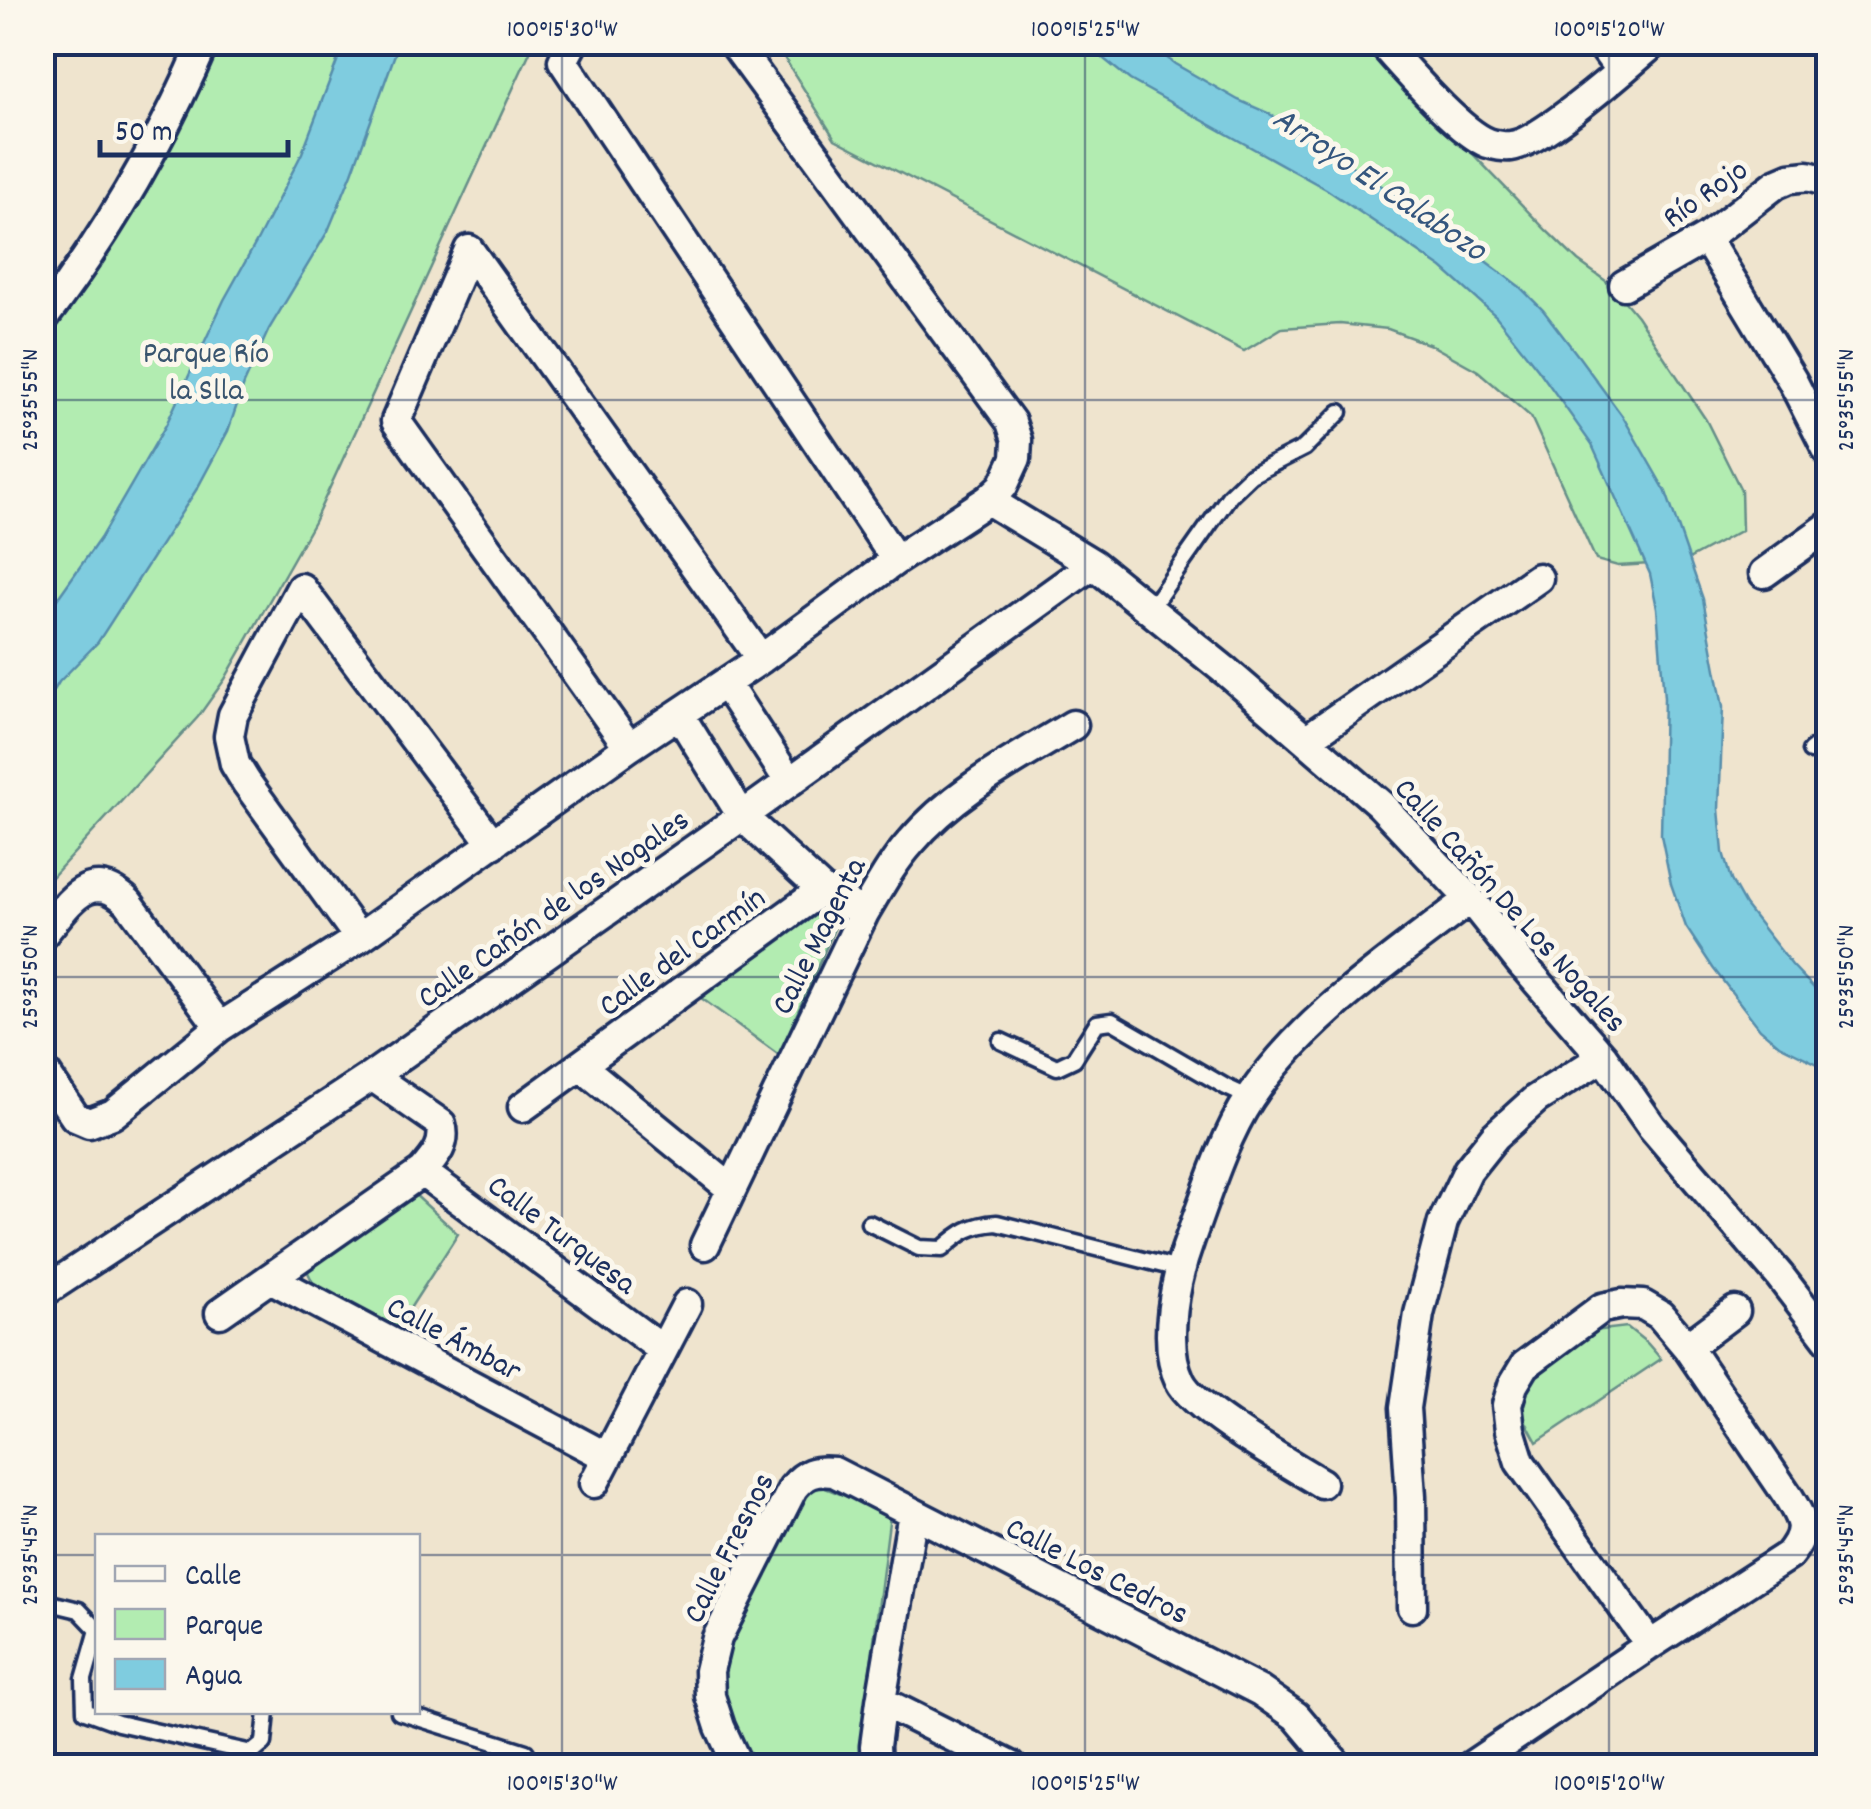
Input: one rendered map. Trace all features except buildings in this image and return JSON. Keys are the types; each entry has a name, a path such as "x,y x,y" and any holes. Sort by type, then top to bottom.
{"street":[{"path":"44,317 112,218 148,157 204,42"},
{"path":"573,42 563,61 896,560"},
{"path":"42,1068 75,1117 89,1123 113,1114 220,1028 359,938 1003,486 1016,458 1015,429 734,42"},
{"path":"1381,42 1474,135 1490,144 1513,146 1560,120 1656,42"},
{"path":"1600,42 1620,70"},
{"name":"Río Rojo","path":"1624,285 1706,238 1776,184 1808,176 1828,182"},
{"path":"1706,238 1792,380 1828,451"},
{"path":"629,747 396,421 469,250 761,659"},
{"name":"Calle Cañón De Los Nogales","path":"988,500 1093,564 1380,804 1470,900 1603,1058 1652,1127 1779,1275 1828,1339"},
{"path":"1764,573 1828,526"},
{"name":"Calle Cañón de los Nogales","path":"42,1293 372,1076 1093,564"},
{"path":"1306,739 1538,578"},
{"path":"359,938 246,782 231,750 233,715 301,588 493,844"},
{"path":"725,683 789,781"},
{"path":"679,714 742,816 822,890 864,913"},
{"name":"Calle Magenta","path":"705,1245 864,913 894,863 935,817 986,778 1073,725"},
{"path":"42,935 81,891 102,885 111,888 128,902 220,1028"},
{"name":"Calle del Carmín","path":"523,1107 822,890"},
{"path":"1321,1483 1194,1399 1180,1383 1172,1349 1179,1269 1209,1187 1250,1098 1297,1040 1361,984 1470,900"},
{"path":"1412,1608 1411,1497 1404,1408 1419,1314 1443,1222 1468,1170 1495,1136 1536,1100 1603,1058"},
{"path":"581,1066 730,1188"},
{"path":"220,1313 422,1172 440,1148 441,1124 372,1076"},
{"name":"Calle Turquesa","path":"422,1172 663,1350"},
{"name":"Calle Ámbar","path":"270,1278 607,1457"},
{"path":"594,1483 687,1304"},
{"path":"1470,1766 1790,1555 1802,1534 1803,1526 1794,1506 1686,1347 1660,1315 1643,1305 1622,1304 1602,1308 1525,1365 1513,1384 1508,1405 1510,1430 1520,1462 1650,1645"},
{"path":"1686,1347 1735,1311"},
{"name":"Calle Los Cedros","path":"804,1474 834,1472 1260,1691 1296,1716 1338,1766"},
{"name":"Calle Fresnos","path":"738,1766 710,1696 709,1671 716,1638 793,1488 804,1474"},
{"path":"876,1766 881,1702 913,1513"},
{"path":"881,1702 1011,1766"}],"lane":[{"path":"1150,609 1230,495 1252,475 1304,448 1340,412"},
{"path":"1810,750 1828,737"},
{"path":"1001,1041 1056,1068 1074,1059 1097,1023 1112,1021 1250,1098"},
{"path":"869,1223 918,1248 942,1249 960,1233 979,1224 997,1223 1179,1269"},
{"path":"42,1602 95,1612"},
{"path":"80,1610 95,1627"},
{"path":"95,1640 84,1678 85,1710 95,1714"},
{"path":"95,1714 118,1723 252,1752 264,1742 267,1714"},
{"path":"405,1714 526,1752"}],"green space":[{"name":"Parque Río la Slla","path":"187,43 534,43 314,522 225,679 198,717 43,887 43,312 112,218"},
{"path":"775,43 1366,43 1546,230 1578,261 1610,284 1637,316 1706,420 1741,490 1742,530 1683,562 1618,566 1596,560 1531,417 1478,371 1431,345 1388,329 1340,324 1282,328 1244,351 835,139"},
{"path":"818,907 838,920 779,1055 701,998"},
{"path":"412,1192 458,1234 396,1330 315,1287 304,1264"},
{"path":"1627,1327 1661,1359 1537,1442 1520,1411 1527,1374 1593,1331"},
{"path":"813,1483 890,1514 859,1759 862,1766 753,1766 717,1684 727,1640 778,1539"}],"water":[{"path":"344,43 399,43 328,231 269,329 228,431 198,487 98,642 59,682 43,709 43,619 101,537 166,425 224,300 302,153"},
{"path":"1084,43 1148,43 1175,64 1319,144 1419,211 1520,287 1543,310 1623,417 1666,492 1703,599 1723,707 1719,809 1723,852 1731,880 1745,905 1792,965 1828,1003 1828,1069 1779,1045 1760,1029 1686,927 1671,884 1661,835 1664,698 1657,608 1650,574 1592,445 1538,369 1496,316 1442,268 1326,189 1130,80"}],"water label":[{"name":"Arroyo El Calabozo","path":"1381,182"}]}
